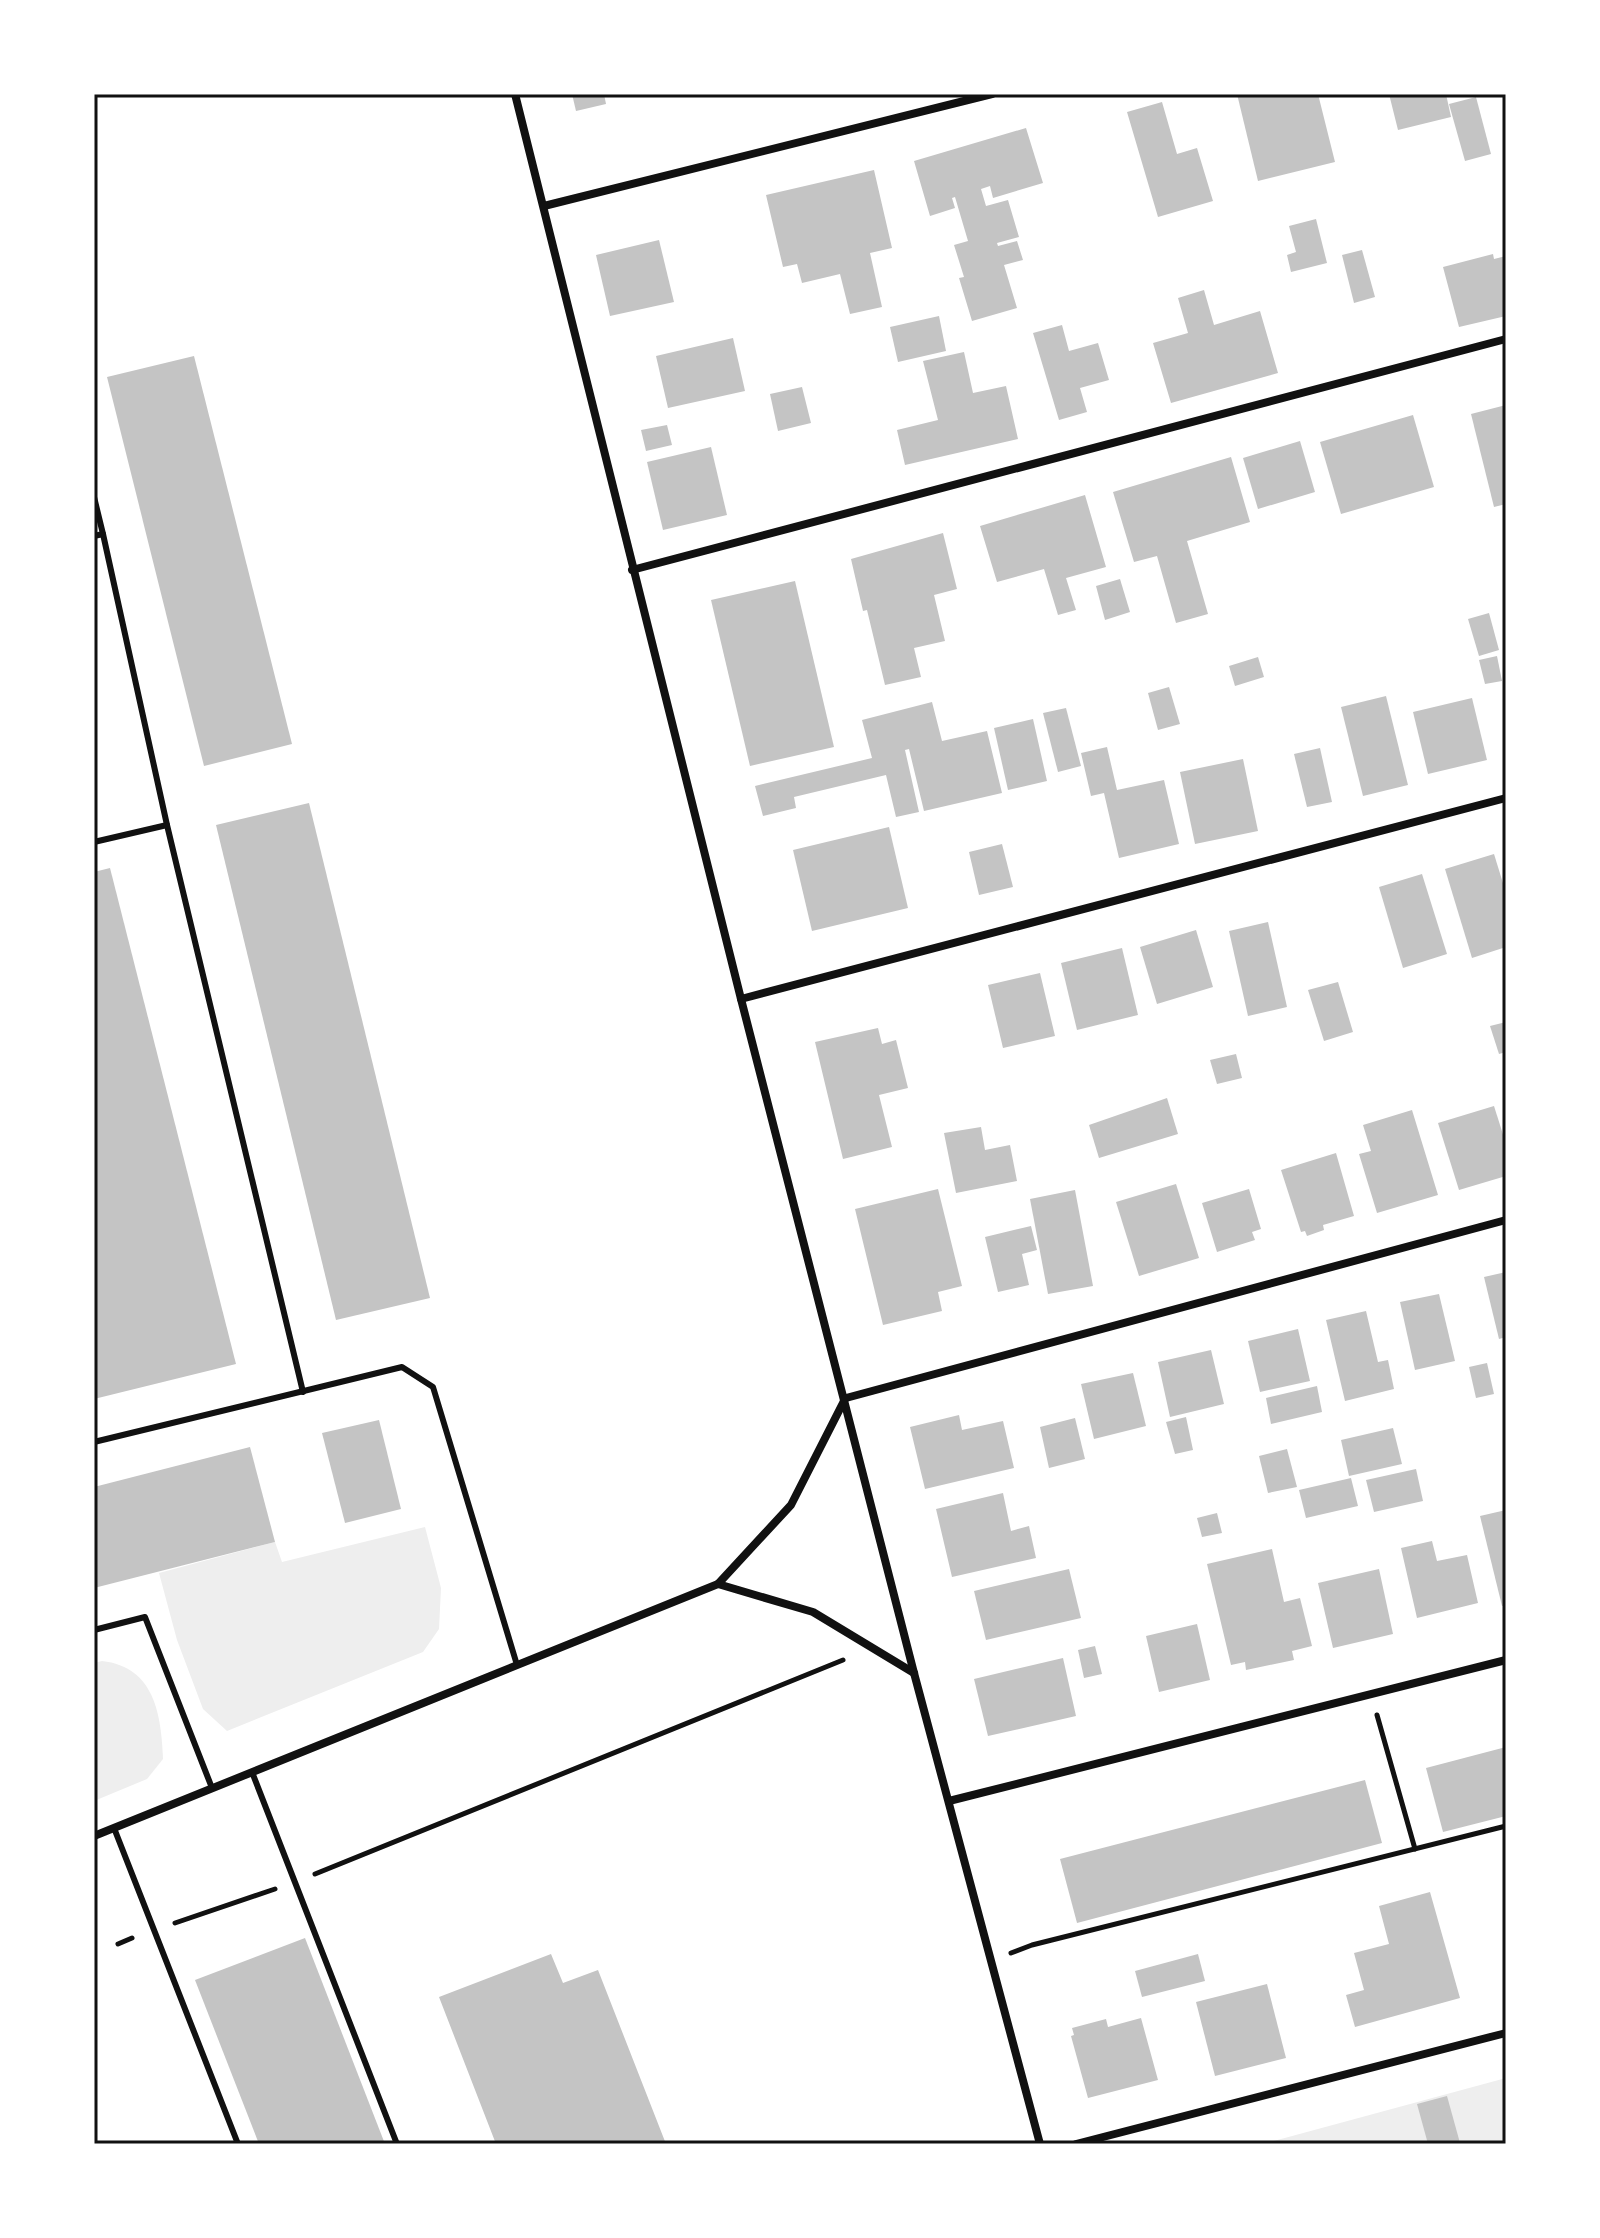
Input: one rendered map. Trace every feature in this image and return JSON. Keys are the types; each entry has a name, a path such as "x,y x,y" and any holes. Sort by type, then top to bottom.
{"street":[{"path":"515,94 741,999 846,1398 914,1673 1040,2144"},
{"path":"544,206 992,94"},
{"path":"632,570 1506,339"},
{"path":"741,999 1506,798"},
{"path":"94,1836 718,1584 791,1505 846,1398 1506,1220"},
{"path":"718,1584 813,1612 914,1673"},
{"path":"949,1801 1506,1660"},
{"path":"1076,2144 1506,2033"}],"lane":[{"path":"94,497 167,825 303,1392"},
{"path":"94,536 103,534"},
{"path":"94,842 167,825"},
{"path":"94,1442 402,1367 433,1387 517,1665"},
{"path":"94,1630 145,1617 212,1788"},
{"path":"252,1772 397,2144"},
{"path":"114,1828 238,2144"}],"path":[{"path":"118,1944 295,1882 873,1648"},
{"path":"1382,1732 1415,1849"},
{"path":"1032,1945 1506,1826"}],"shaded area":[{"path":"425,1527 441,1588 439,1629 423,1652 227,1731 203,1709 177,1640 159,1573 275,1542 282,1562"},
{"path":"102,1661 120,1665 144,1683 157,1710 163,1759 147,1779 94,1801 94,1663"},
{"path":"1506,2078 1506,2144 1263,2144"}],"building":[{"path":"572,94 604,94 606,104 576,111"},
{"path":"1237,94 1318,94 1335,162 1258,181"},
{"path":"1389,94 1446,94 1451,117 1398,130"},
{"path":"1476,97 1491,154 1465,161 1449,104"},
{"path":"1162,102 1177,154 1197,148 1213,201 1158,217 1127,112"},
{"path":"1026,128 1043,183 993,198 990,186 981,189 986,206 1008,200 1019,237 997,243 998,246 1017,241 1023,260 1004,265 1017,308 972,321 959,278 964,277 954,245 968,241 955,197 952,198 955,208 930,216 914,161"},
{"path":"874,170 892,248 870,253 882,307 850,314 840,274 802,283 797,264 783,267 766,195"},
{"path":"1316,219 1327,263 1291,272 1287,255 1296,252 1289,226"},
{"path":"659,240 674,302 610,316 596,255"},
{"path":"1362,250 1375,297 1354,303 1342,255"},
{"path":"1493,254 1494,259 1506,256 1506,316 1459,327 1443,267"},
{"path":"1204,290 1214,325 1260,311 1278,373 1171,403 1153,343 1188,333 1178,298"},
{"path":"939,316 946,351 898,362 890,327"},
{"path":"1062,325 1069,351 1098,343 1109,380 1080,388 1087,412 1059,420 1033,333"},
{"path":"733,338 745,391 668,408 656,356"},
{"path":"964,352 973,393 1006,386 1018,439 905,465 897,430 938,420 923,361"},
{"path":"194,356 292,744 204,766 107,377"},
{"path":"802,387 811,423 778,431 770,394"},
{"path":"1506,405 1506,504 1494,507 1471,414"},
{"path":"1413,415 1434,487 1341,514 1320,442"},
{"path":"667,425 672,445 646,451 641,430"},
{"path":"1300,441 1315,492 1258,509 1243,458"},
{"path":"711,447 727,515 663,530 647,462"},
{"path":"1231,457 1250,522 1187,541 1208,614 1176,623 1157,556 1134,562 1113,492"},
{"path":"1085,495 1106,567 1066,578 1076,610 1058,615 1044,569 997,582 980,526"},
{"path":"943,533 957,589 934,595 945,641 914,648 921,677 885,685 851,559"},
{"path":"1120,579 1130,612 1105,620 1096,586"},
{"path":"795,581 834,747 750,766 711,600"},
{"path":"1489,613 1499,650 1479,656 1468,619"},
{"path":"1497,656 1502,681 1485,684 1479,660"},
{"path":"1258,657 1264,677 1235,686 1229,666"},
{"path":"1169,687 1180,724 1158,730 1148,693"},
{"path":"1386,696 1408,785 1363,796 1341,707"},
{"path":"1472,698 1487,760 1428,774 1413,712"},
{"path":"932,702 942,741 987,731 1002,793 924,811 909,749 905,750 919,812 896,817 886,775 794,797 796,808 763,816 755,786 872,758 862,720"},
{"path":"1066,708 1081,766 1058,772 1043,713"},
{"path":"1033,719 1047,781 1008,790 994,728"},
{"path":"1107,747 1117,790 1164,780 1179,844 1119,858 1104,793 1091,796 1081,753"},
{"path":"1320,748 1332,802 1307,807 1294,754"},
{"path":"1243,759 1258,831 1195,844 1180,772"},
{"path":"309,803 430,1298 336,1320 216,825"},
{"path":"889,827 908,908 812,931 793,850"},
{"path":"1002,844 1013,887 979,895 969,852"},
{"path":"1494,854 1506,893 1506,947 1472,958 1445,869"},
{"path":"110,868 236,1364 94,1399 94,872"},
{"path":"1422,874 1447,954 1403,968 1379,887"},
{"path":"1268,922 1287,1007 1248,1016 1229,931"},
{"path":"1196,930 1213,987 1157,1004 1140,947"},
{"path":"1122,948 1138,1015 1077,1030 1061,963"},
{"path":"1040,973 1055,1036 1003,1048 988,985"},
{"path":"1338,982 1353,1032 1324,1041 1308,990"},
{"path":"1506,1022 1506,1052 1499,1054 1490,1026"},
{"path":"878,1028 882,1044 896,1040 908,1088 879,1095 892,1147 843,1159 815,1042"},
{"path":"1236,1054 1242,1078 1217,1084 1210,1060"},
{"path":"1167,1098 1178,1134 1099,1158 1089,1125"},
{"path":"1494,1106 1506,1144 1506,1176 1459,1190 1438,1123"},
{"path":"1412,1110 1438,1195 1377,1213 1359,1154 1371,1151 1363,1125"},
{"path":"981,1127 985,1150 1010,1145 1017,1181 956,1193 944,1133"},
{"path":"1336,1153 1354,1216 1323,1225 1324,1230 1307,1236 1305,1231 1301,1232 1281,1170"},
{"path":"1176,1184 1199,1258 1139,1276 1116,1202"},
{"path":"938,1189 962,1286 938,1292 942,1311 883,1325 855,1209"},
{"path":"1249,1189 1261,1229 1252,1232 1255,1240 1217,1252 1202,1203"},
{"path":"1075,1190 1093,1286 1048,1294 1030,1199"},
{"path":"1031,1226 1037,1250 1022,1254 1029,1285 998,1292 985,1237"},
{"path":"1506,1272 1506,1337 1499,1339 1484,1277"},
{"path":"1439,1294 1455,1361 1415,1370 1400,1302"},
{"path":"1366,1311 1378,1362 1388,1360 1394,1389 1345,1401 1326,1320"},
{"path":"1298,1329 1310,1381 1260,1392 1248,1341"},
{"path":"1211,1350 1224,1404 1170,1417 1158,1362"},
{"path":"1487,1363 1494,1394 1476,1398 1469,1367"},
{"path":"1133,1373 1146,1426 1094,1439 1081,1384"},
{"path":"1317,1386 1322,1412 1271,1424 1266,1398"},
{"path":"959,1415 962,1430 1003,1421 1014,1468 925,1489 910,1427"},
{"path":"1186,1417 1193,1450 1175,1454 1166,1422"},
{"path":"1075,1418 1085,1459 1049,1468 1040,1427"},
{"path":"379,1420 401,1509 345,1523 322,1433"},
{"path":"1393,1428 1402,1464 1349,1476 1341,1440"},
{"path":"250,1447 275,1542 94,1588 94,1487"},
{"path":"1287,1449 1297,1487 1268,1493 1259,1456"},
{"path":"1416,1469 1423,1501 1374,1512 1366,1480"},
{"path":"1351,1478 1358,1506 1306,1518 1299,1490"},
{"path":"1003,1493 1011,1531 1029,1526 1036,1558 952,1577 936,1509"},
{"path":"1506,1510 1506,1605 1502,1606 1480,1516"},
{"path":"1217,1513 1222,1533 1202,1537 1197,1518"},
{"path":"1432,1541 1437,1561 1467,1555 1478,1603 1417,1618 1401,1548"},
{"path":"1272,1549 1284,1602 1300,1598 1312,1646 1292,1651 1294,1660 1246,1670 1245,1662 1231,1665 1207,1564"},
{"path":"1069,1569 1081,1618 986,1640 974,1591"},
{"path":"1379,1569 1393,1634 1333,1648 1318,1583"},
{"path":"1197,1624 1210,1680 1159,1692 1146,1636"},
{"path":"1095,1646 1102,1674 1084,1678 1078,1650"},
{"path":"1063,1658 1076,1716 988,1736 974,1679"},
{"path":"1506,1747 1506,1816 1443,1832 1426,1768"},
{"path":"1365,1780 1382,1843 1077,1923 1060,1859"},
{"path":"1430,1892 1460,1998 1355,2027 1346,1995 1364,1990 1354,1953 1389,1944 1379,1906"},
{"path":"305,1938 385,2144 259,2144 195,1980"},
{"path":"551,1954 563,1983 598,1970 666,2144 496,2144 439,1997"},
{"path":"1198,1954 1205,1981 1142,1997 1135,1971"},
{"path":"1267,1984 1286,2058 1215,2076 1196,2002"},
{"path":"1141,2018 1158,2080 1088,2098 1071,2036 1074,2035 1072,2028 1106,2019 1108,2027"},
{"path":"1447,2096 1460,2143 1428,2144 1417,2104"}]}
